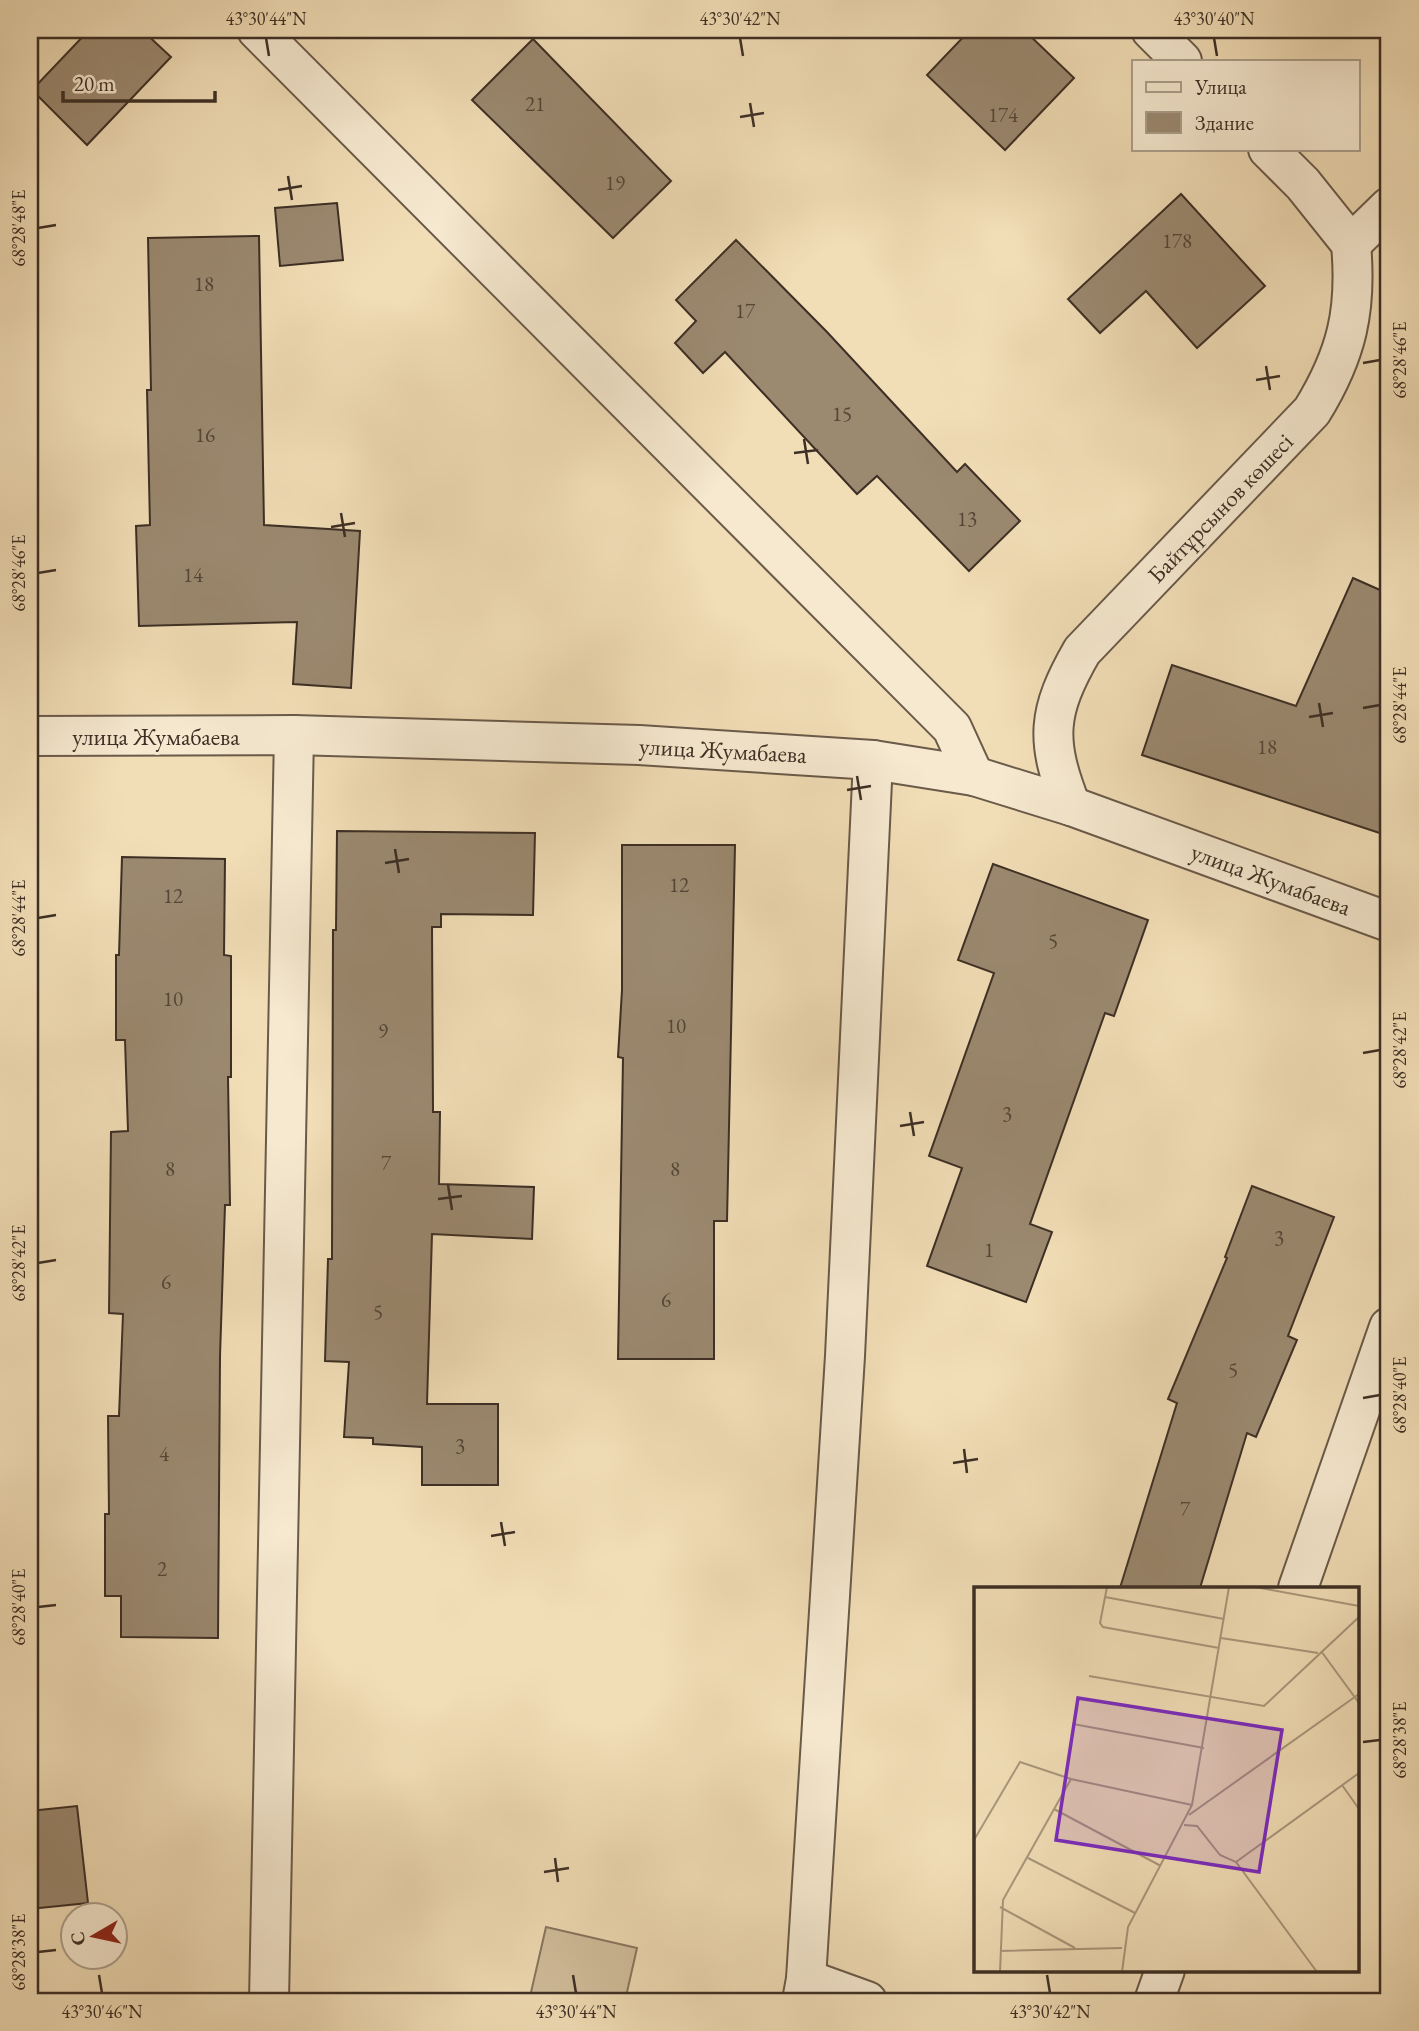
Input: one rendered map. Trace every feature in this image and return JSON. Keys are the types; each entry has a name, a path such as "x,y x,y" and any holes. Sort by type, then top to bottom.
{"street":[{"path":"257,30 952,728 974,776"},
{"path":"1151,30 1181,60"},
{"path":"1269,150 1303,184 1351,244 1389,207"},
{"name":"Байтұрсынов көшесі","path":"1071,806 1057,771 1051,730 1064,681 1082,651 1312,411 1333,377 1352,319 1355,285 1351,244"},
{"path":"269,2001 294,735"},
{"name":"улица Жумабаева","path":"30,736 294,735 639,745 873,760 974,776 1071,806 1389,922"},
{"path":"867,2001 804,1990 845,1356 873,760"},
{"path":"1298,1587 1389,1327"},
{"path":"1154,2001 1164,1972"}],"shaded area":[{"path":"546,1927 637,1948 625,2001 529,2001"}],"building":[{"path":"89,30 142,30 171,57 87,145 32,90"},
{"path":"970,30 1024,30 1074,78 1005,150 927,75"},
{"path":"533,39 671,181 613,238 472,100"},
{"path":"1181,194 1265,286 1197,348 1146,291 1100,333 1068,299"},
{"path":"337,203 343,260 280,266 275,208"},
{"path":"259,236 264,525 360,531 351,688 293,684 297,622 139,626 136,526 150,525 148,238"},
{"path":"736,240 827,332 957,472 965,464 1020,521 969,571 877,476 857,494 725,352 703,373 675,343 696,321 676,300"},
{"path":"1353,578 1389,594 1389,836 1142,755 1172,665 1296,706"},
{"path":"337,831 535,833 533,915 441,914 441,927 432,927 433,1112 440,1112 439,1184 534,1187 532,1239 432,1234 427,1404 498,1404 498,1485 422,1485 422,1447 373,1444 373,1438 344,1437 349,1362 325,1361 328,1259 332,1259 333,930 336,930"},
{"path":"622,845 735,845 727,1221 714,1221 714,1359 618,1359 623,1058 618,1057 622,990"},
{"path":"122,857 225,859 224,955 231,956 231,1077 228,1077 230,1205 225,1205 220,1356 218,1638 121,1637 121,1596 105,1596 105,1514 109,1514 108,1416 119,1416 123,1314 109,1313 111,1132 128,1131 125,1040 116,1040 116,955 119,955"},
{"path":"993,864 1148,920 1114,1016 1105,1013 1030,1224 1052,1232 1026,1302 927,1266 962,1168 929,1156 994,973 958,960"},
{"path":"1252,1186 1334,1217 1288,1336 1297,1340 1256,1437 1247,1433 1200,1587 1120,1587 1177,1403 1168,1399 1227,1258 1225,1257"},
{"path":"77,1806 88,1902 60,1902 60,1906 30,1909 30,1811"}]}
